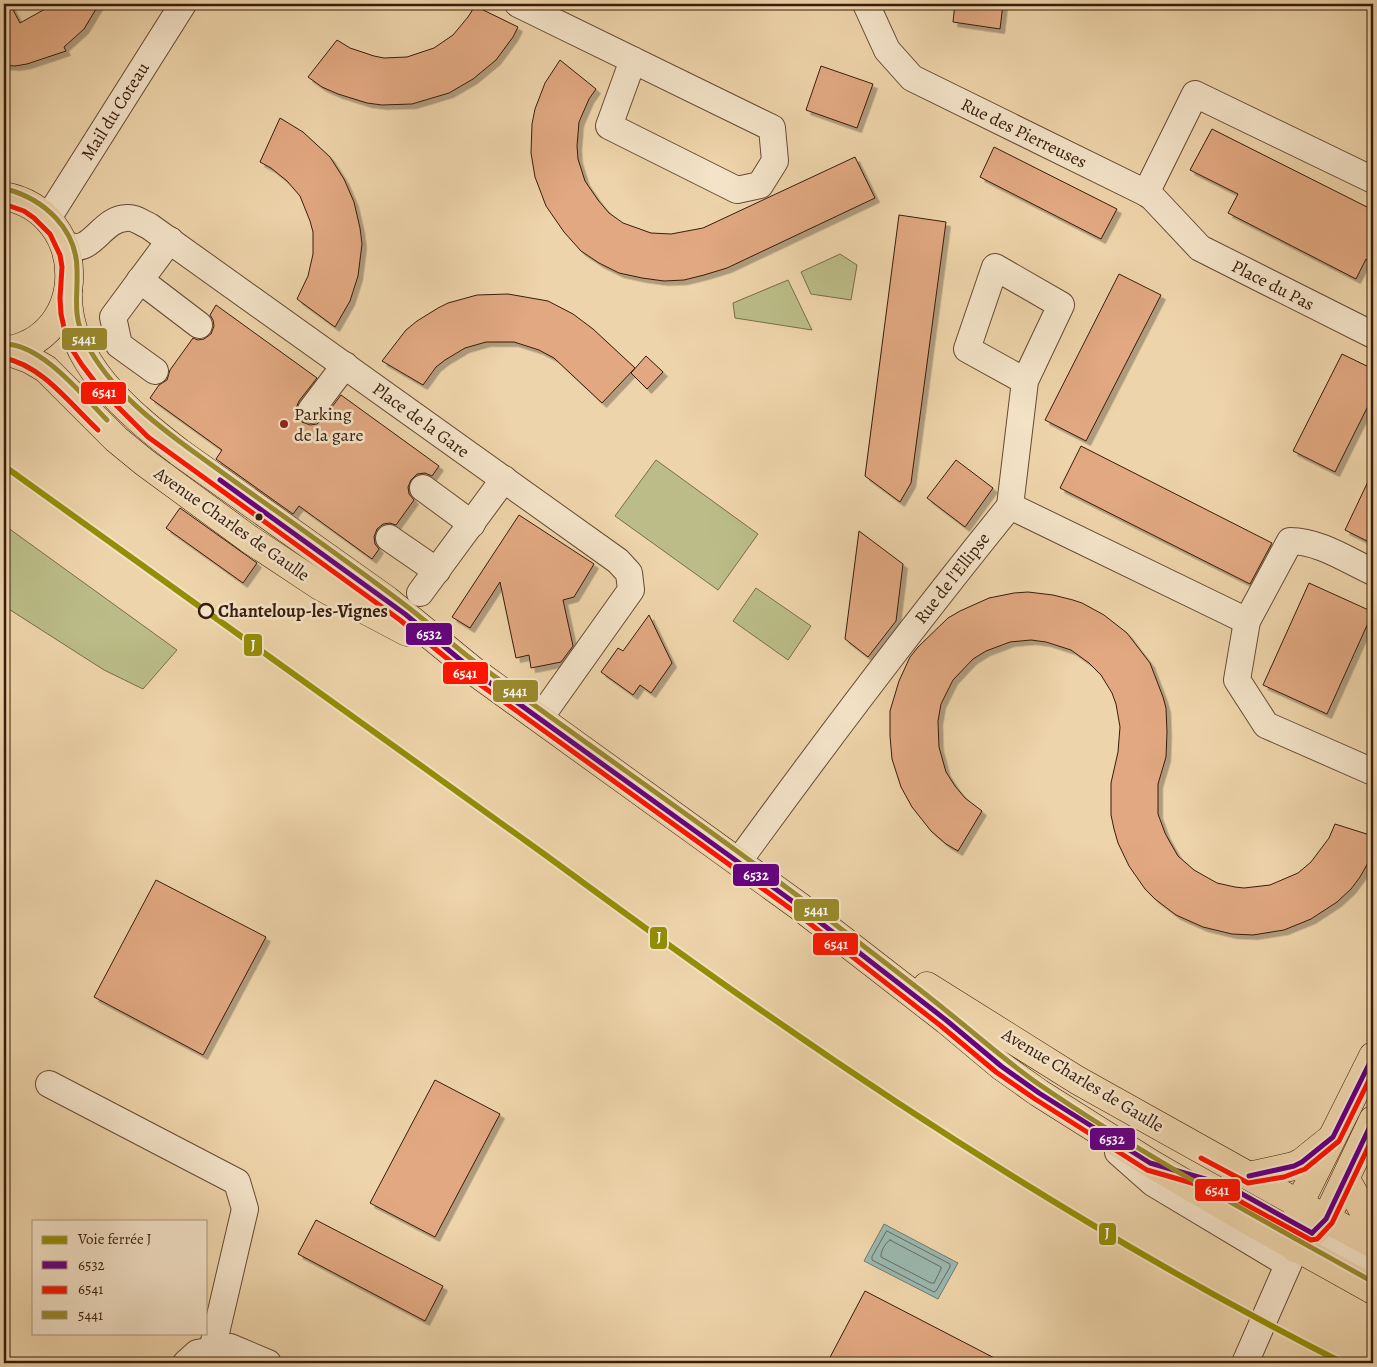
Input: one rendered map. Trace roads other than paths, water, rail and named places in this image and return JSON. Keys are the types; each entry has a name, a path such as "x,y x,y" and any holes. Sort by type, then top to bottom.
{"main road":[{"path":"4,196 26,203 48,218 64,243 70,266 68,292 57,316 46,330 32,341 6,351"},
{"name":"Avenue Charles de Gaulle","path":"68,292 69,316 78,343 99,376 127,408 179,452 399,609 475,672"},
{"name":"Avenue Charles de Gaulle","path":"6,351 29,359 46,369 116,439 144,462 249,538 320,586 440,650 540,718 799,906 946,1020 1001,1066 1039,1093 1150,1163 1303,1232 1373,1244"},
{"name":"Avenue Charles de Gaulle","path":"799,906 1077,1080 1249,1176 1303,1232 1373,1290"},
{"path":"1303,1232 1333,1137 1373,1056"},
{"path":"1303,1232 1346,1180 1373,1120"},
{"path":"1249,1176 1294,1166 1302,1162 1333,1137"},
{"path":"1346,1180 1373,1225"}],"street":[{"name":"Mail du Coteau","path":"48,218 183,4"},
{"path":"518,4 633,60 772,128 775,161 760,185 737,190 609,126 633,60"},
{"name":"Rue des Pierreuses","path":"875,7 887,50 912,78 1146,193 1200,248"},
{"path":"1146,193 1195,94 1373,180"},
{"name":"Place de la Gare","path":"64,243 74,248 84,246 110,223 129,217 140,221 170,240 618,561 629,573 631,590 540,718"},
{"path":"155,371 119,345 113,317 170,240"},
{"name":"Place du Pas","path":"1200,248 1373,335"},
{"path":"140,280 199,325"},
{"path":"311,410 344,365"},
{"path":"1025,381 1010,506 1247,621"},
{"path":"420,593 504,479"},
{"path":"423,488 472,524"},
{"name":"Rue de l'Ellipse","path":"738,862 847,714 957,571 1010,506"},
{"path":"390,538 437,571"},
{"path":"1373,572 1317,546 1303,541 1290,541 1247,621 1237,680 1266,726 1373,772"},
{"path":"49,1084 237,1182 246,1209 212,1350"},
{"path":"1084,1121 1153,1183 1303,1232 1373,1266"},
{"path":"1245,1363 1303,1232"},
{"path":"186,1363 197,1353 230,1347 268,1363"}],"water":[{"path":"884,1224 958,1263 938,1299 864,1261"}],"rail line":[{"name":"J","path":"4,466 683,955 837,1063 978,1155 1122,1242 1268,1324 1343,1363"}],"place":[{"name":"Parking de la gare","path":"284,424"},
{"name":"Chanteloup-les-Vignes","path":"206,611"}]}
